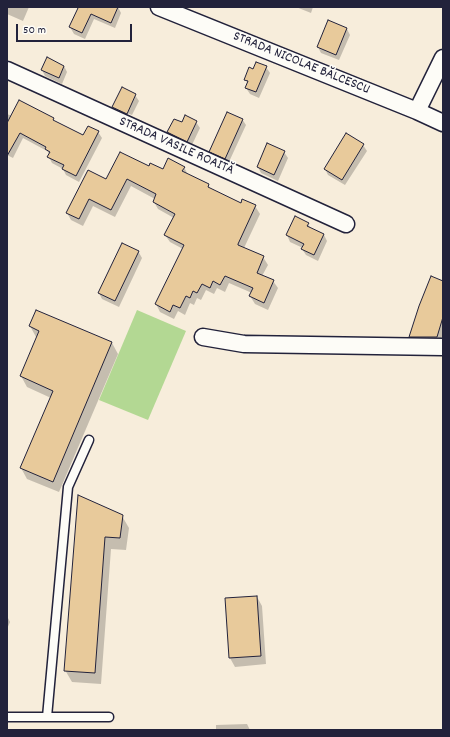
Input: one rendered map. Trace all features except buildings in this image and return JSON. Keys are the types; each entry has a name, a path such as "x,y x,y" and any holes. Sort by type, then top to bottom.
{"street":[{"name":"STRADA NICOLAE BĂLCESCU","path":"159,7 417,111 443,123"},
{"path":"417,111 443,58"},
{"name":"STRADA VASILE ROAITĂ","path":"7,70 346,224"},
{"path":"203,337 244,344 443,347"}],"lane":[{"path":"47,717 68,487 89,440"},
{"path":"7,717 109,716"}],"green space":[{"path":"137,310 186,331 148,420 99,400"}]}
